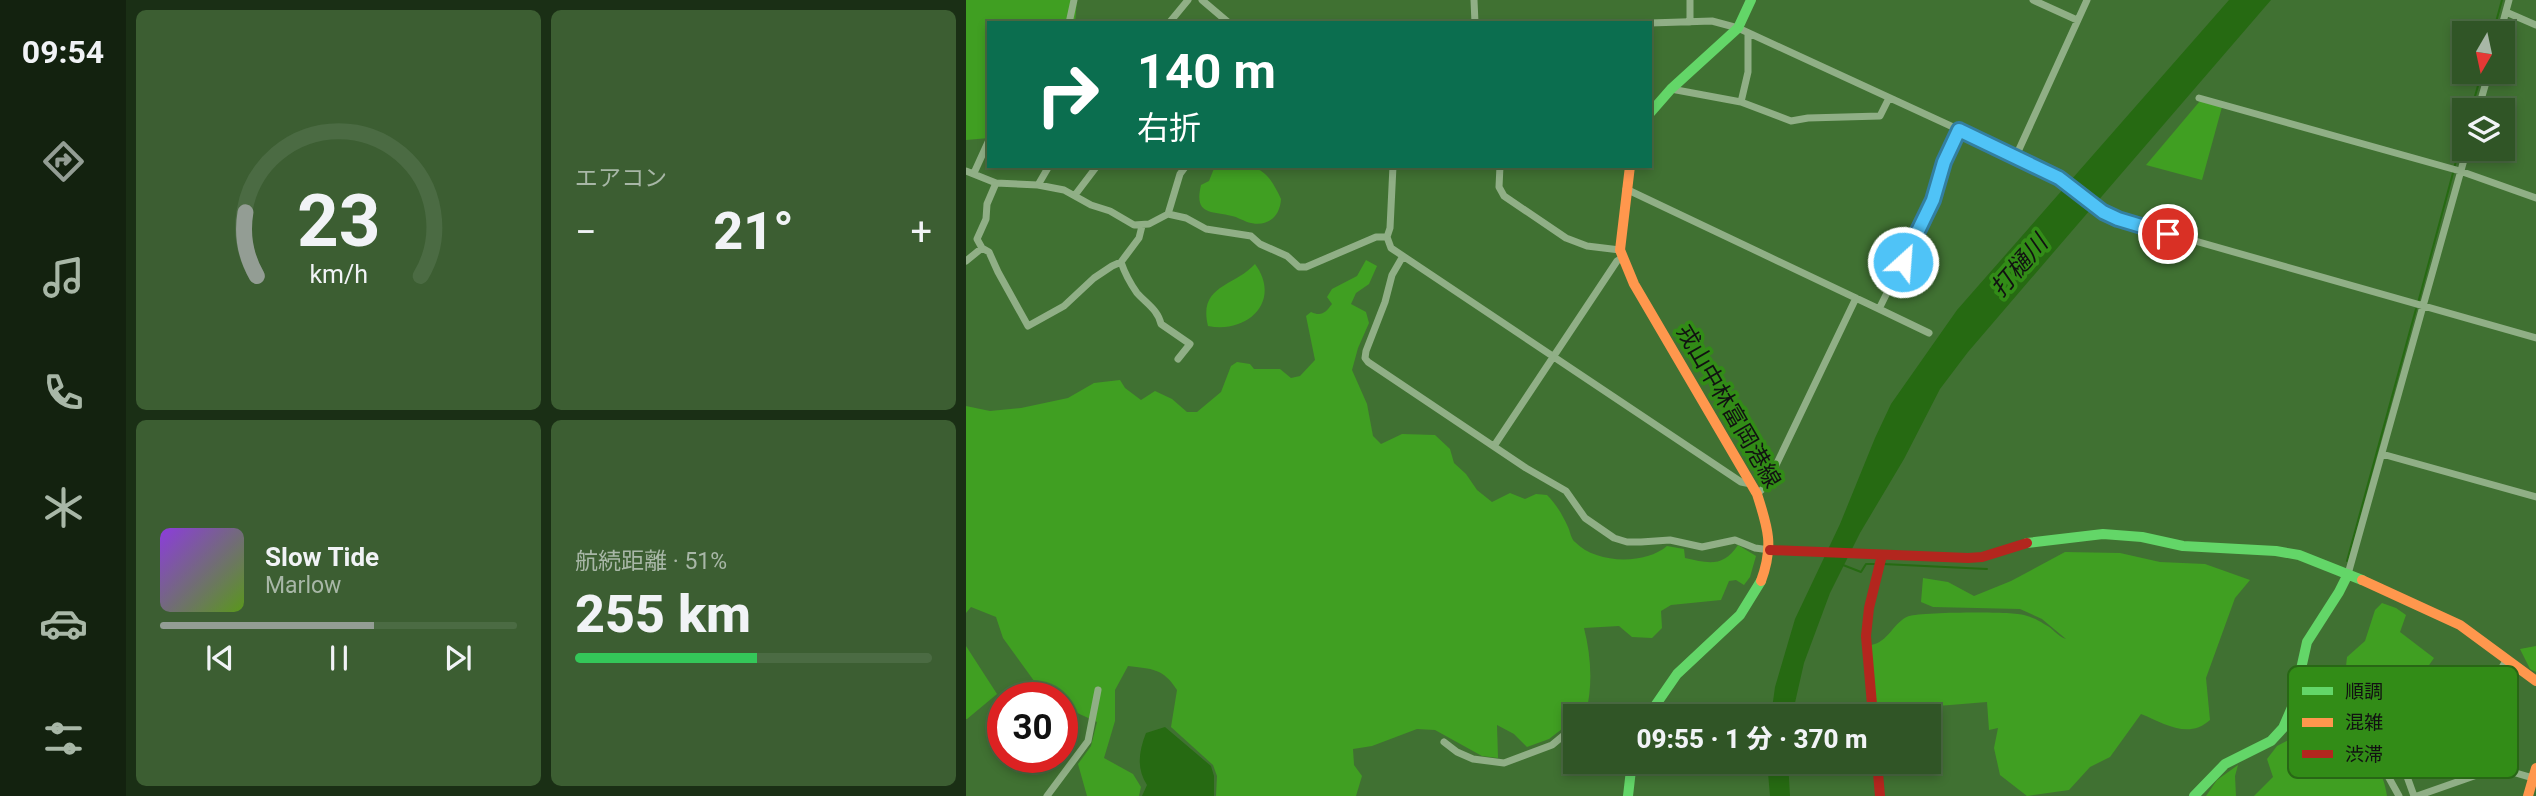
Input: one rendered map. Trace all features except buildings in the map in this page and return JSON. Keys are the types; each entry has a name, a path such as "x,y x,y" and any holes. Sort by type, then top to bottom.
{"street":[{"path":"1069,21 1074,0"},
{"path":"1171,21 1188,0"},
{"path":"1202,0 1227,21"},
{"path":"1474,0 1475,21"},
{"path":"1690,0 1690,22"},
{"path":"1741,102 1748,72 1743,30 1751,0"},
{"path":"2033,0 2077,20"},
{"path":"2016,156 2087,0"},
{"path":"2503,21 2509,0"},
{"path":"2506,12 2536,25"},
{"path":"1652,23 1712,21 1743,30 2016,156 2062,181 2100,210 2118,219 2536,338"},
{"path":"1652,111 1671,89 1743,30"},
{"path":"1671,89 1741,102 1791,121 1880,116 1889,98"},
{"path":"2199,98 2460,171 2536,198"},
{"path":"1879,309 1933,200 1944,162 1959,130"},
{"path":"987,143 970,172 996,183 1038,185 1075,195 1134,225 1142,226 1168,214 1186,218 1206,229 1251,236 1260,244 1287,256 1299,267 1306,267 1376,237 1387,237"},
{"path":"2302,666 2307,642 2336,600 2348,574 2463,161"},
{"path":"1038,185 1048,168"},
{"path":"1075,195 1095,168"},
{"path":"1168,214 1180,174 1184,168"},
{"path":"1392,168 1390,228 1387,237 1391,248 1754,489 1766,485 1856,299"},
{"path":"1500,168 1499,187 1504,196 1566,238 1621,254"},
{"path":"1494,446 1621,254 1630,168"},
{"path":"996,183 977,239 982,248 989,251 1028,326 1064,306 1094,278 1121,262 1139,238 1142,226"},
{"path":"1626,189 1929,333"},
{"path":"966,261 982,248"},
{"name":"戎山中林富岡港線","path":"1621,254 1634,284 1754,489 1766,521 1770,550 1762,579 1740,615 1677,674 1656,704"},
{"path":"1403,256 1392,275 1365,358 1494,446 1566,491 1585,518 1614,538 1641,542 1670,540 1702,547 1735,540 1755,548 1770,550 1968,558 2034,541 2122,534 2183,546 2276,551 2298,555 2348,574 2460,625 2516,666"},
{"path":"1121,262 1138,293 1159,314 1161,324 1190,344 1178,359"},
{"path":"2382,454 2536,497"},
{"path":"1872,704 1866,636 1869,608 1882,555"},
{"path":"2503,666 2507,659"},
{"path":"2518,667 2536,681"},
{"path":"1047,796 1088,741 1098,690"},
{"path":"2194,796 2219,769 2238,756 2265,746 2282,730 2288,716"},
{"path":"1444,743 1474,759 1504,763 1552,745 1563,736"},
{"path":"1628,796 1631,774"},
{"path":"1878,774 1880,796"},
{"path":"2528,796 2535,775"},
{"path":"2388,778 2399,796"},
{"path":"2407,778 2416,796 2468,778"}],"shaded area":[{"path":"966,0 1077,0 1075,21 987,21 987,138 966,140"},
{"path":"2200,101 2222,107 2202,180 2146,165"},
{"path":"1214,168 1256,168 1269,178 1275,187 1281,199 1280,206 1271,220 1260,224 1211,212 1202,207 1199,195 1201,185 1209,181"},
{"path":"1366,260 1377,266 1369,284 1356,293 1351,304 1366,312 1369,323 1352,370 1367,404 1373,436 1381,444 1402,434 1435,435 1450,449 1454,463 1477,490 1492,502 1510,493 1525,499 1536,494 1547,495 1561,514 1574,541 1595,555 1634,559 1658,552 1667,546 1684,549 1685,558 1714,562 1727,557 1738,545 1756,556 1750,577 1744,585 1736,580 1729,581 1721,600 1671,605 1661,611 1662,628 1652,638 1632,637 1619,626 1584,628 1590,670 1588,704 1563,704 1563,728 1549,739 1527,747 1514,734 1497,725 1498,758 1482,756 1435,730 1417,729 1372,746 1353,749 1354,765 1362,776 1356,796 1216,796 1217,776 1213,765 1171,727 1177,690 1162,674 1150,669 1128,666 1115,690 1115,721 1104,758 1133,774 1141,787 1139,796 1087,796 1078,764 1091,746 1097,722 1078,713 1078,682 1035,682 1003,638 996,617 971,607 966,613 966,406 990,411 1021,408 1068,398 1094,383 1120,380 1125,388 1141,400 1155,391 1172,399 1187,412 1197,412 1221,392 1231,366 1237,362 1250,364 1254,369 1280,369 1291,378 1300,376 1315,360 1306,316 1311,312 1321,314 1326,311 1332,304 1327,297 1332,289 1357,276"},
{"path":"1255,264 1265,290 1263,302 1257,312 1236,325 1208,326 1206,313 1213,294"},
{"path":"2065,552 2120,553 2160,562 2205,564 2250,580 2235,598 2206,678 2210,720 2202,726 2185,729 2141,714 2110,757 2090,767 2069,790 2027,796 2000,775 1994,748 1998,728 1989,730 1987,702 1941,706 1875,704 1871,645 1882,640 1909,616 1948,613 2024,615 2037,620 2066,639 2042,619 2020,609 1933,607 1921,602 1923,578 1948,582 1974,596 2011,581"},
{"path":"2382,603 2406,615 2400,632 2434,658 2428,666 2346,666 2347,657 2365,641 2375,610"},
{"path":"966,646 989,682 987,682 987,702 966,719"},
{"path":"2536,646 2536,672 2530,669 2520,649"},
{"path":"2288,740 2288,778 2382,778 2387,796 2254,796 2273,777 2267,759 2277,746"},
{"path":"2238,765 2235,776 2236,796 2206,796 2217,780"}],"water":[{"name":"打樋川","path":"2229,0 2271,0 1968,352 1940,389 1830,593 1804,663 1795,704 1773,704 1795,619 1840,524 1875,438 1891,404 1957,310"},
{"path":"1165,727 1211,766 1214,796 1142,796 1147,785 1140,766 1140,753 1146,733"},
{"path":"1768,774 1789,774 1790,796 1770,796"}],"waterway":[{"path":"2496,21 2502,0"},
{"path":"2474,98 2479,84"},
{"path":"2454,168 2456,161"},
{"path":"2418,303 2453,173"},
{"path":"2347,561 2416,309"},
{"path":"1843,565 1861,572 1866,564 1874,564"},
{"path":"1883,564 1987,569"}],"traffic: fast":[{"path":"1652,111 1671,89 1738,28 1751,0"},
{"path":"2027,543 2103,534 2142,537 2183,546 2276,551 2299,555 2362,580"},
{"path":"2302,666 2307,642 2348,574"},
{"path":"1656,704 1677,674 1740,615 1761,581"},
{"path":"2194,796 2225,764 2271,741 2283,728 2288,716"},
{"path":"1628,796 1631,774"}],"traffic: slow":[{"path":"1630,168 1620,250 1634,284 1757,494 1768,537 1767,557 1761,581"},
{"path":"2362,580 2460,625 2516,666"},
{"path":"2518,668 2536,681"},
{"path":"2528,796 2536,768"}],"traffic: jam":[{"path":"1770,550 1968,558 1982,557 2027,543"},
{"path":"1872,704 1866,636 1869,608 1882,555"},
{"path":"1878,774 1880,796"}],"route":[{"path":"1903,262 1933,200 1944,162 1959,130 2059,178 2103,212 2168,234"}]}
